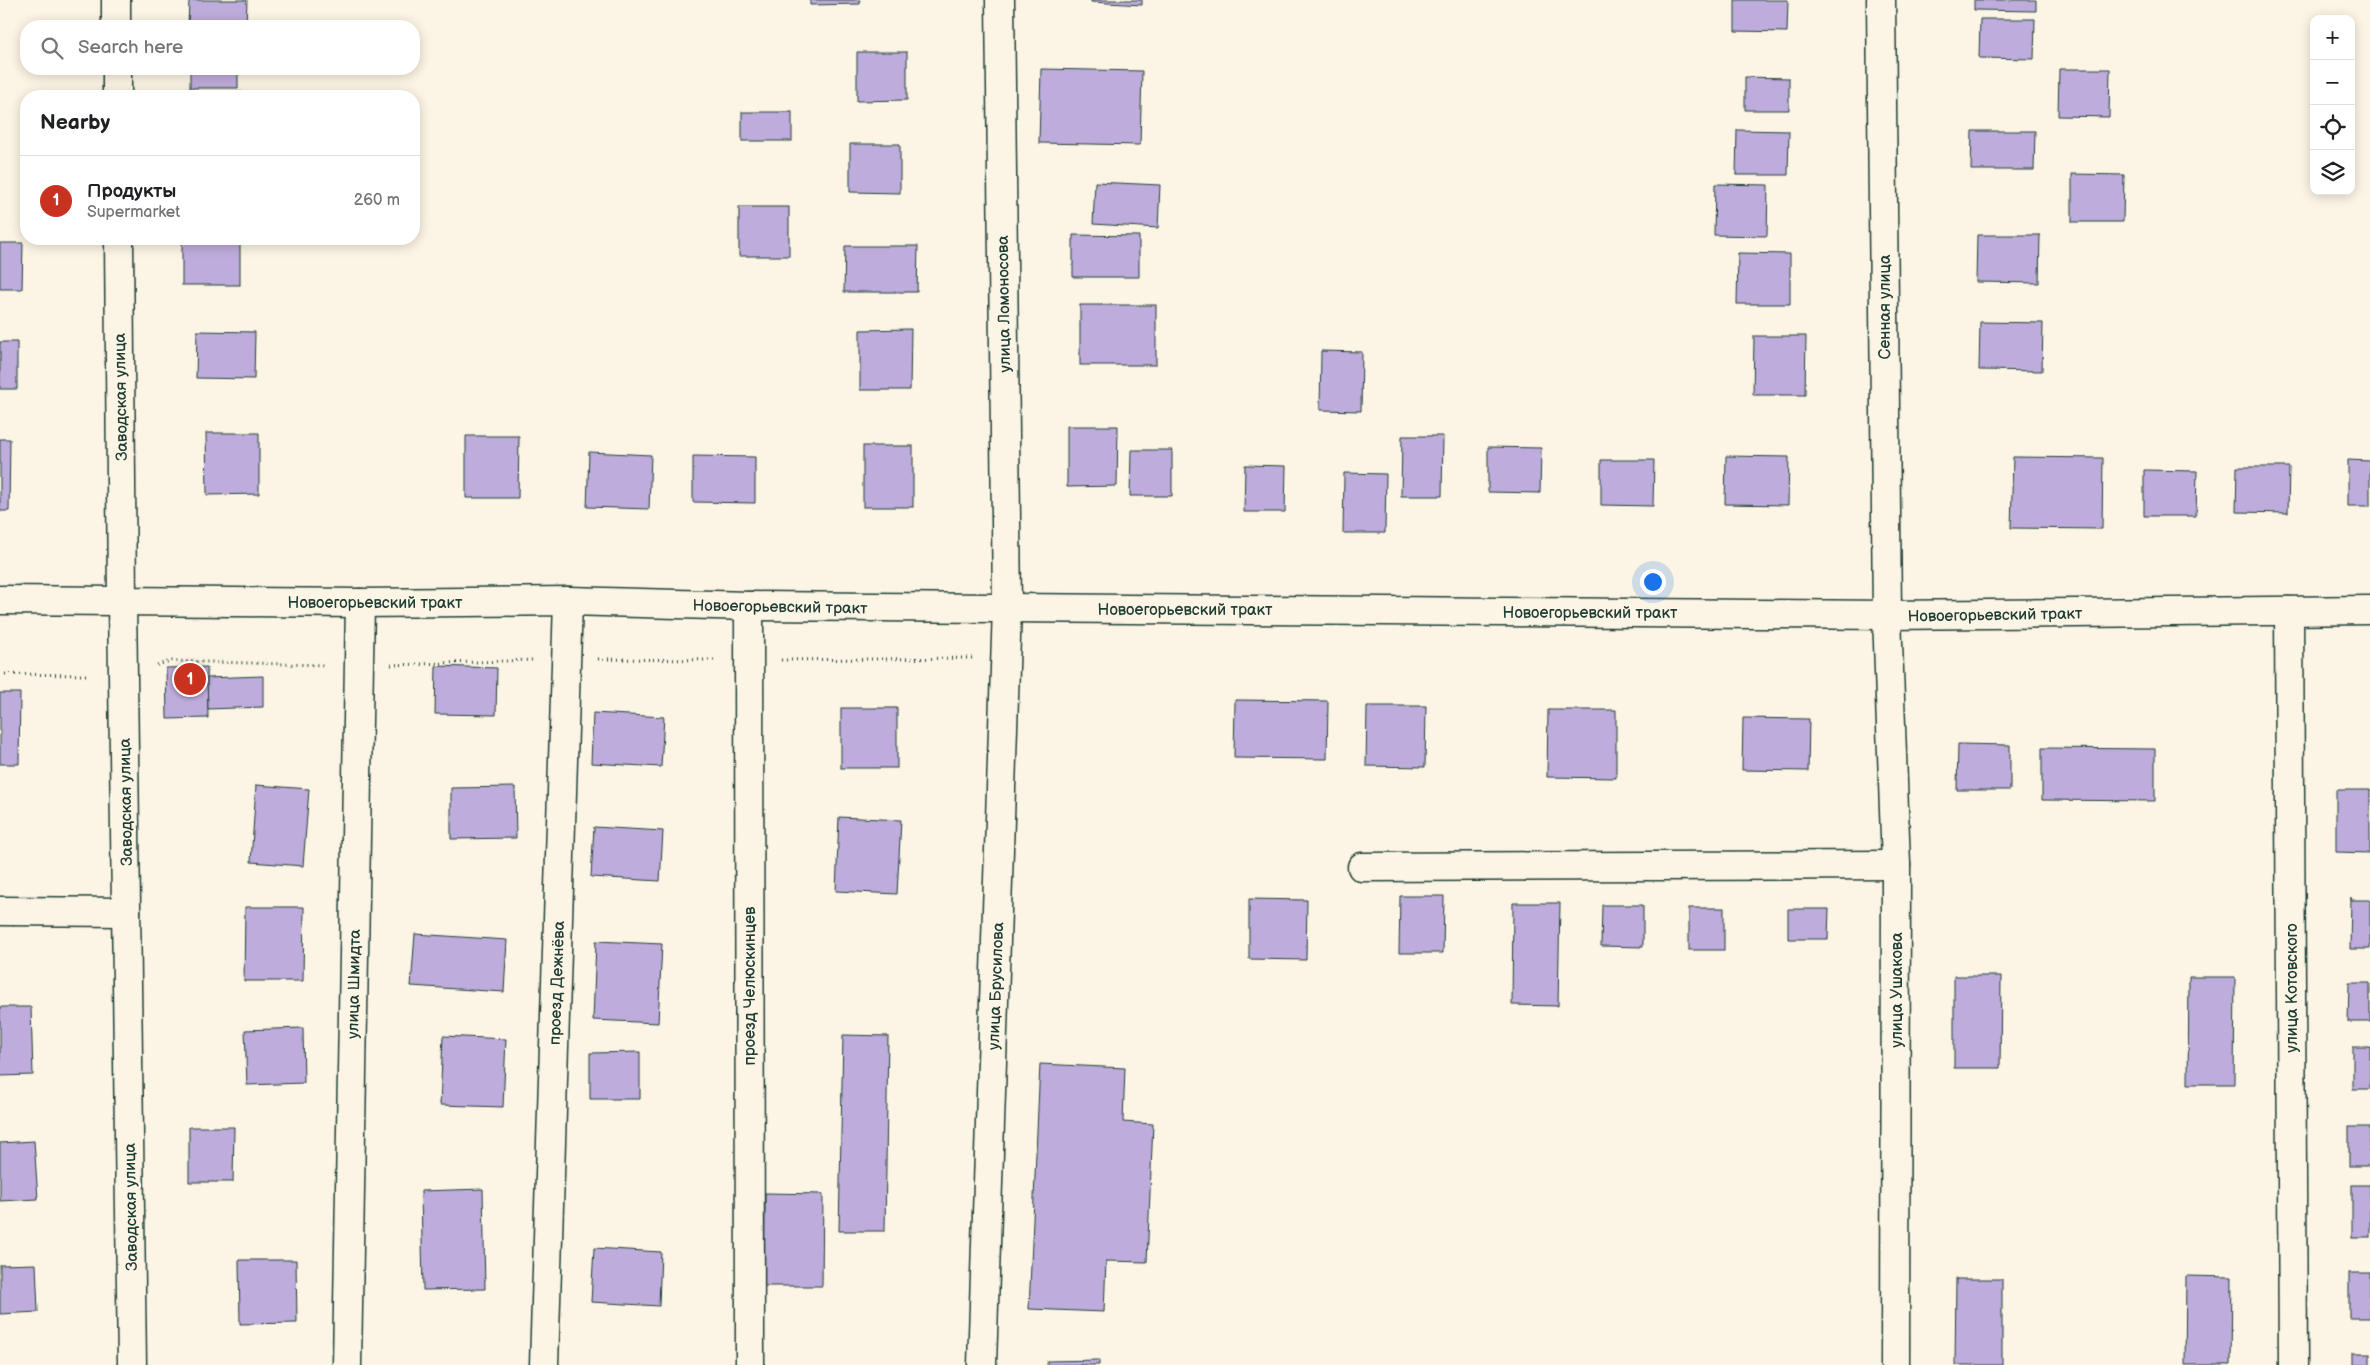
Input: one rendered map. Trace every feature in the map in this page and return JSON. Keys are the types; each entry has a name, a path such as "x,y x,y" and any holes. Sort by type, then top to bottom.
{"street":[{"path":"116,0 116,20"},
{"name":"улица Ломоносова","path":"1000,0 1007,607"},
{"name":"Сенная улица","path":"1881,0 1887,615"},
{"path":"117,75 117,90"},
{"name":"Заводская улица","path":"119,245 132,1365"},
{"name":"Новоегорьевский тракт","path":"0,600 360,603 568,601 749,606 1887,615 2370,610"},
{"name":"проезд Дежнёва","path":"544,1365 568,601"},
{"name":"улица Шмидта","path":"347,1365 360,603"},
{"name":"проезд Челюскинцев","path":"749,606 750,1365"},
{"name":"улица Брусилова","path":"982,1365 1007,607"},
{"name":"улица Котовского","path":"2289,611 2293,1365"},
{"name":"улица Ушакова","path":"1887,615 1896,865 1895,1365"},
{"path":"1362,867 1896,865"},
{"path":"0,912 126,912"}],"path":[{"path":"0,674 123,675"}],"building":[{"path":"189,0 247,0 246,20 188,20"},
{"path":"810,0 860,0 860,4 810,5"},
{"path":"1091,0 1142,0 1142,5 1091,2"},
{"path":"1735,0 1788,0 1787,32 1735,31"},
{"path":"1974,0 2036,0 2036,11 1974,10"},
{"path":"1980,19 2035,19 2034,59 1979,58"},
{"path":"857,52 907,52 907,100 857,101"},
{"path":"1041,69 1142,71 1140,145 1039,143"},
{"path":"2059,69 2110,69 2109,117 2058,116"},
{"path":"190,75 238,75 238,88 190,88"},
{"path":"1745,77 1789,78 1789,110 1745,110"},
{"path":"742,112 792,112 792,141 742,141"},
{"path":"1737,130 1789,131 1788,175 1736,175"},
{"path":"1972,131 2035,131 2034,170 1971,170"},
{"path":"850,144 900,144 900,193 850,192"},
{"path":"2072,174 2124,175 2123,222 2072,222"},
{"path":"1095,182 1160,185 1158,228 1093,224"},
{"path":"1715,184 1768,185 1767,236 1714,235"},
{"path":"739,207 789,207 789,256 739,256"},
{"path":"1073,235 1139,236 1139,277 1073,277"},
{"path":"1977,235 2040,235 2039,283 1976,282"},
{"path":"0,243 20,243 20,245 23,245 22,289 0,289"},
{"path":"182,245 240,245 240,285 182,285"},
{"path":"845,246 918,246 917,292 844,292"},
{"path":"1738,253 1790,254 1790,304 1737,304"},
{"path":"1080,305 1156,305 1156,365 1080,365"},
{"path":"1980,322 2043,323 2042,371 1979,370"},
{"path":"911,329 910,390 860,390 860,330"},
{"path":"197,331 255,332 254,379 196,378"},
{"path":"1754,336 1806,336 1805,395 1753,395"},
{"path":"0,342 17,342 17,389 0,389"},
{"path":"1321,351 1362,352 1361,411 1320,410"},
{"path":"1067,426 1118,426 1117,486 1067,487"},
{"path":"206,433 259,433 259,494 207,495"},
{"path":"466,436 519,436 518,498 466,498"},
{"path":"1402,436 1443,436 1442,496 1401,496"},
{"path":"0,439 10,439 9,511 0,511"},
{"path":"863,446 913,446 913,507 863,507"},
{"path":"1488,447 1541,448 1540,493 1488,492"},
{"path":"1131,450 1172,450 1172,496 1130,496"},
{"path":"589,452 651,455 649,509 587,507"},
{"path":"693,456 755,457 755,503 693,502"},
{"path":"1726,456 1789,457 1788,505 1725,504"},
{"path":"2013,457 2103,458 2102,529 2011,528"},
{"path":"1601,460 1654,460 1653,506 1601,505"},
{"path":"2348,460 2370,461 2370,506 2348,506"},
{"path":"1245,465 1286,466 1285,512 1244,512"},
{"path":"2237,467 2289,467 2288,513 2236,512"},
{"path":"2144,470 2197,471 2196,516 2144,516"},
{"path":"1344,473 1386,474 1385,533 1343,533"},
{"path":"436,666 497,668 496,715 435,714"},
{"path":"207,667 208,718 167,719 166,668"},
{"path":"263,676 263,707 208,709 207,678"},
{"path":"0,693 20,693 19,764 0,764"},
{"path":"1235,700 1328,701 1327,759 1234,758"},
{"path":"1367,706 1426,706 1425,767 1366,766"},
{"path":"841,708 897,708 897,768 841,768"},
{"path":"1548,710 1616,710 1616,778 1547,777"},
{"path":"593,713 664,717 661,767 591,763"},
{"path":"1743,718 1809,719 1808,771 1742,770"},
{"path":"1958,744 2010,745 2010,790 1957,790"},
{"path":"2042,748 2155,749 2155,801 2042,800"},
{"path":"256,785 309,789 303,866 251,862"},
{"path":"515,787 516,838 451,839 451,788"},
{"path":"2336,790 2370,790 2370,853 2336,852"},
{"path":"839,817 901,820 897,894 836,891"},
{"path":"594,827 663,831 660,881 591,877"},
{"path":"1400,896 1444,896 1443,953 1399,953"},
{"path":"2351,897 2351,900 2370,900 2370,949 2350,949"},
{"path":"1249,899 1307,900 1306,960 1249,959"},
{"path":"1513,903 1560,903 1558,1006 1512,1005"},
{"path":"1602,905 1643,905 1643,947 1601,946"},
{"path":"245,907 304,907 303,981 244,981"},
{"path":"1689,908 1724,908 1724,950 1689,950"},
{"path":"1788,909 1829,909 1828,939 1788,939"},
{"path":"415,934 507,940 504,992 411,986"},
{"path":"596,941 662,944 658,1023 593,1020"},
{"path":"1954,976 2001,976 2000,1068 1954,1068"},
{"path":"2189,977 2235,977 2234,1084 2188,1084"},
{"path":"2349,983 2370,983 2370,1022 2348,1022"},
{"path":"0,1007 31,1007 33,1075 0,1076"},
{"path":"303,1028 304,1083 247,1085 245,1030"},
{"path":"843,1035 888,1036 885,1231 839,1231"},
{"path":"443,1036 506,1039 503,1107 440,1105"},
{"path":"2353,1047 2370,1047 2370,1089 2353,1089"},
{"path":"640,1052 640,1099 590,1099 590,1053"},
{"path":"1040,1064 1125,1068 1123,1122 1153,1124 1147,1262 1106,1261 1104,1312 1029,1309"},
{"path":"189,1127 234,1127 233,1182 189,1182"},
{"path":"2349,1127 2370,1127 2370,1166 2349,1166"},
{"path":"34,1141 38,1199 0,1201 0,1143"},
{"path":"2352,1185 2370,1185 2370,1237 2352,1237"},
{"path":"483,1189 485,1289 423,1290 421,1191"},
{"path":"765,1193 823,1194 822,1286 764,1286"},
{"path":"594,1248 661,1252 659,1306 591,1302"},
{"path":"239,1260 296,1260 297,1323 240,1324"},
{"path":"36,1264 38,1312 0,1314 0,1265"},
{"path":"2349,1273 2370,1273 2370,1318 2349,1318"},
{"path":"2186,1276 2232,1277 2231,1365 2185,1365"},
{"path":"1956,1279 2002,1279 2002,1365 1955,1365"},
{"path":"2353,1353 2370,1353 2370,1365 2353,1365"},
{"path":"1099,1360 1099,1365 1047,1365 1047,1361"}],"place":[{"name":"Продукты","path":"190,679"}]}
